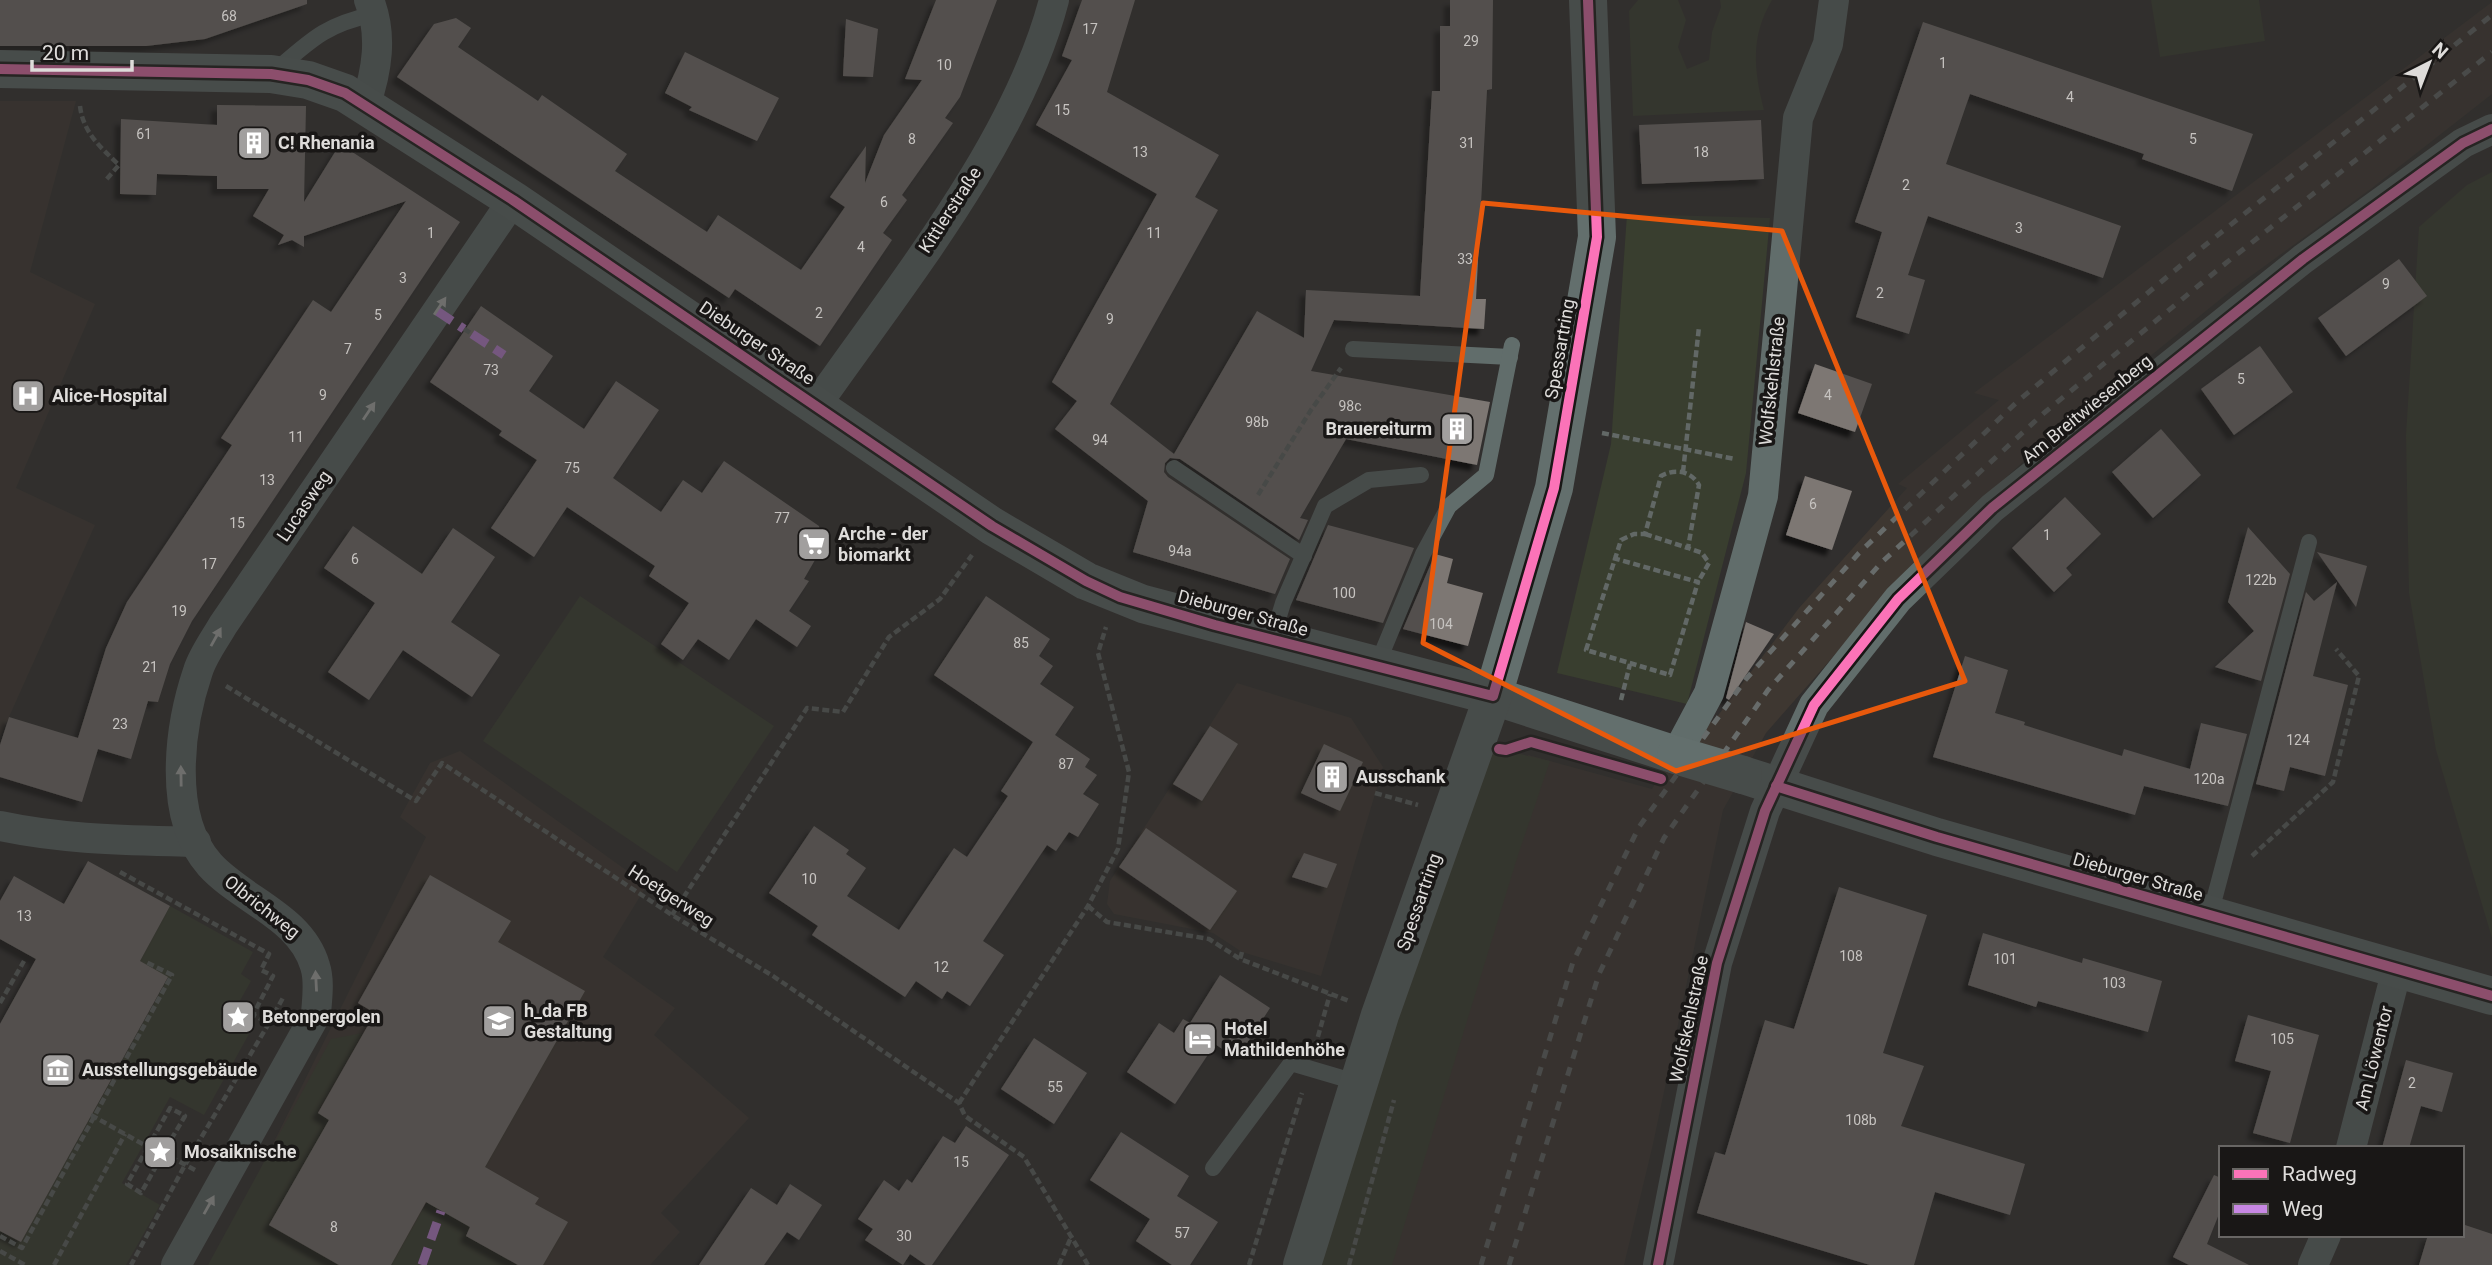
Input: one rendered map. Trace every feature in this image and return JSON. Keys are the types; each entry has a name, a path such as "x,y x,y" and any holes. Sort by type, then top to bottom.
{"main road":[{"name":"Spessartring","path":"1302,1265 1359,1083 1493,696 1554,488 1597,237 1588,0"},
{"name":"Dieburger Straße","path":"0,69 271,74 308,80 345,93 513,200 817,404 992,526 1086,581 1143,604 1493,696 1937,837 2214,901 2397,969 2492,996"}],"street":[{"name":"Kittlerstraße","path":"817,404 946,220 1009,114 1043,42 1054,0"},
{"name":"Wolfskehlstraße","path":"1676,755 1709,693 1763,496 1798,118 1828,44 1834,0"},
{"path":"365,106 378,56 374,4"},
{"name":"Am Breitwiesenberg","path":"1759,780 1898,599 1992,508 2303,259 2463,143 2492,129"},
{"name":"Lucasweg","path":"196,842 180,784 186,718 198,669 223,625 513,200"},
{"name":"Wolfskehlstraße","path":"1658,1265 1717,963 1759,780"},
{"path":"0,826 36,834 116,841 196,842"},
{"name":"Olbrichweg","path":"176,1265 316,1014 315,965 303,939 225,880 208,863 196,842"},
{"name":"Am Löwentor","path":"2352,1146 2397,969"},
{"path":"2313,1265 2325,1237"}],"lane":[{"path":"271,74 316,35 374,4"},
{"path":"1353,349 1511,351 1486,475 1449,506 1423,554 1377,665"},
{"path":"1174,468 1304,556"},
{"path":"1272,639 1325,506 1369,480 1421,475"},
{"path":"2214,901 2308,542"},
{"path":"1213,1168 1291,1063 1359,1083"}],"path":[{"path":"80,104 81,118 91,137 118,164 105,181"},
{"path":"1683,472 1699,327"},
{"path":"464,329 472,334"},
{"path":"1245,516 1311,410 1337,374"},
{"path":"1602,433 1684,447 1764,466"},
{"path":"1645,534 1661,476 1670,471 1683,472 1695,477 1699,485 1688,548"},
{"path":"1634,534 1645,534 1702,553 1709,563 1698,582 1670,676 1586,650 1613,558 1621,540 1634,534"},
{"path":"672,915 807,708 842,712 889,637 940,599 973,554"},
{"path":"1613,558 1698,582"},
{"path":"959,1103 1088,906 1118,849 1129,772 1098,653 1108,621"},
{"path":"2214,901 2333,782 2359,676 2336,649"},
{"path":"1619,708 1630,664"},
{"path":"1375,793 1408,802"},
{"path":"108,866 269,954 261,970 273,976 253,1015 269,1023"},
{"path":"1088,906 1107,922 1209,939 1240,959 1351,1002"},
{"path":"1240,959 1242,952"},
{"path":"0,1003 24,961"},
{"path":"0,1236 22,1248 172,975 146,962"},
{"path":"1249,1265 1271,1203 1331,994"},
{"path":"131,1265 185,1165 279,1006"},
{"path":"1349,1265 1397,1090"},
{"path":"170,1108 185,1116 141,1193 127,1184 148,1147 170,1108"},
{"path":"93,1116 148,1147"},
{"path":"54,1265 125,1134"},
{"path":"163,1153 175,1160"},
{"path":"1059,1265 1072,1236"},
{"path":"0,1251 25,1265"}],"highlighted area":[{"path":"1483,203 1782,231 1965,681 1676,771 1423,643"}],"shaded area":[{"path":"2492,2 2492,94 2372,188 2233,289 2049,438 1927,550 1766,733 1723,810 1653,1144 1624,1265 1381,1265 1528,755 1652,789 1697,718 1713,722 1799,608 1907,488 1898,484 1999,400 1974,393"},
{"name":"Alice-Hospital","path":"0,101 76,101 30,272 95,304 16,488 95,525 0,737"},
{"path":"1237,683 1351,718 1383,767 1321,976 1242,952 1213,933 1114,914 1107,904 1110,881"},
{"name":"h_da FB Gestaltung","path":"460,751 647,885 603,957 675,1008 654,1035 749,1118 661,1213 680,1232 650,1265 333,1265 241,1208 426,837 400,817 430,763"}],"green space":[{"path":"1638,0 1678,0 1686,20 1678,47 1687,69 1709,60 1712,32 1721,7 1720,0 1772,0 1760,27 1756,54 1764,110 1633,116 1629,11"},
{"path":"2151,0 2259,0 2265,41 2160,57"},
{"path":"2492,172 2492,938 2436,750 2409,593 2406,435 2419,227 2467,185"},
{"path":"1627,214 1770,218 1746,473 1687,704 1557,673 1611,444"},
{"path":"580,596 774,726 677,872 483,741"},
{"path":"1499,749 1550,761 1518,855 1392,1265 1302,1265 1492,754"},
{"path":"170,906 253,952 241,974 251,981 228,1022 249,1034 204,1115 170,1097 122,1183 160,1205 126,1265 0,1265 0,1231 21,1242 168,978 140,961"},
{"path":"363,1033 318,1112 329,1120 269,1225 339,1265 208,1265 331,1039"},
{"path":"427,1202 470,1227 466,1236 518,1265 391,1265"}],"building":[{"path":"0,0 307,0 307,4 205,39 146,46 0,46"},
{"path":"936,0 997,0 960,97 945,118 953,123 902,195 907,200 883,233 892,240 820,346 735,289 729,298 397,77 434,24 456,18 471,28 458,47 538,101 542,95 627,154 615,171 707,232 718,215 801,270 845,207 830,197 866,146 865,183 884,135 922,80 905,79"},
{"path":"1082,0 1135,0 1107,92 1219,155 1195,197 1218,210 1110,404 1174,454 1257,311 1304,338 1306,290 1420,296 1432,91 1440,91 1440,26 1450,26 1450,0 1493,0 1492,89 1487,90 1476,299 1486,299 1484,329 1334,320 1311,371 1490,402 1477,465 1346,439 1300,518 1308,520 1299,540 1180,459 1170,458 1165,463 1164,472 1168,477 1290,559 1275,594 1133,552 1148,501 1055,429 1077,401 1052,382 1157,194 1036,125 1072,60 1062,56"},
{"path":"846,19 878,29 873,77 843,76"},
{"path":"1923,22 2253,134 2232,191 2142,159 2144,154 1970,94 1946,164 2121,226 2103,278 1928,216 1908,275 1925,280 1909,334 1856,317 1882,232 1855,222"},
{"path":"685,52 779,98 757,141 689,110 692,107 665,93"},
{"path":"217,105 306,106 304,202 340,144 460,222 192,621 170,664 158,702 148,701 131,759 98,749 82,802 0,777 0,745 9,717 78,738 106,648 127,602 232,445 221,438 313,300 331,312 406,201 304,236 304,247 292,240 278,245 284,235 253,216 269,189 217,189 217,176 157,174 156,195 120,194 121,119 217,125"},
{"path":"1761,120 1764,179 1642,184 1639,125"},
{"path":"2399,259 2427,296 2346,356 2318,318"},
{"path":"481,306 553,356 529,391 584,429 616,381 659,410 613,478 661,512 683,480 702,493 724,461 819,526 823,546 804,579 809,581 789,611 811,626 797,647 756,619 729,660 698,639 683,660 661,644 689,603 649,576 655,566 567,507 534,557 491,528 537,460 499,435 502,431 430,382"},
{"path":"2260,346 2293,392 2234,435 2201,389"},
{"path":"1815,364 1872,384 1855,432 1798,413"},
{"path":"2161,429 2201,475 2153,518 2112,472"},
{"path":"1805,476 1852,491 1832,550 1786,535"},
{"path":"2065,497 2101,534 2066,568 2072,575 2054,592 2012,548"},
{"path":"1328,525 1414,548 1383,623 1296,600"},
{"path":"353,526 422,574 453,528 495,557 451,622 500,655 472,697 403,650 369,700 328,672 375,603 324,568"},
{"path":"2248,527 2290,574 2261,681 2215,667 2254,631 2228,602"},
{"path":"2317,552 2367,566 2356,607"},
{"path":"1435,554 1453,559 1447,583 1483,593 1468,646 1403,629"},
{"path":"2337,582 2313,676 2348,685 2325,776 2290,767 2284,791 2256,784 2306,592 2314,601"},
{"path":"986,596 1050,639 1039,656 1053,666 1040,684 1074,707 1055,735 1090,759 1085,767 1097,775 1083,794 1099,804 1078,837 1069,832 1056,851 1047,845 983,941 1004,955 970,1006 947,991 942,999 916,981 905,997 812,935 818,926 769,893 814,826 849,850 846,854 866,868 847,896 899,930 954,848 967,857 1008,796 1001,791 1033,742 934,675"},
{"path":"1746,622 1774,634 1729,700 1726,698"},
{"path":"1965,656 2008,670 1995,713 2122,756 2124,749 2190,769 2201,723 2247,734 2228,806 2144,786 2135,815 1933,757"},
{"path":"1210,726 1238,744 1202,801 1173,784"},
{"name":"Ausschank","path":"1324,744 1363,762 1340,811 1301,793"},
{"path":"1146,828 1237,891 1210,930 1119,867"},
{"path":"1304,853 1337,864 1327,888 1292,877"},
{"name":"Ausstellungsgebäude","path":"88,861 170,906 140,961 168,977 21,1242 0,1231 0,1024 36,959 0,939 0,901 14,876 64,904"},
{"path":"430,875 511,921 498,942 585,991 485,1167 539,1198 535,1204 568,1222 543,1265 518,1265 466,1236 470,1227 426,1202 391,1265 339,1265 269,1225 329,1120 318,1113 375,1013 358,1003"},
{"path":"1839,887 1927,915 1883,1053 1924,1066 1901,1126 2025,1164 2010,1215 1935,1192 1914,1265 1870,1265 1697,1213 1715,1152 1725,1155 1765,1020 1794,1029"},
{"path":"1983,933 2082,963 2083,958 2162,981 2148,1032 2038,1001 2036,1007 1968,985"},
{"name":"Hotel Mathildenhöhe","path":"1220,975 1270,1008 1237,1059 1215,1044 1175,1104 1127,1072 1159,1023 1174,1033 1183,1019 1190,1023"},
{"path":"2248,1015 2319,1035 2290,1143 2253,1133 2271,1071 2235,1061"},
{"path":"1034,1038 1087,1073 1054,1124 1001,1089"},
{"path":"2406,1060 2453,1073 2442,1112 2421,1106 2410,1146 2383,1146"},
{"path":"966,1126 1009,1155 932,1265 926,1265 910,1254 903,1265 865,1240 873,1229 858,1219 884,1180 899,1191 907,1179 912,1183 943,1136 955,1143"},
{"path":"1121,1132 1189,1176 1177,1196 1218,1222 1190,1265 1172,1265 1136,1241 1150,1219 1090,1180"},
{"path":"2214,1175 2219,1177 2219,1214 2207,1244 2249,1265 2189,1265 2173,1257"},
{"path":"790,1184 822,1205 799,1240 787,1232 764,1265 699,1265 751,1188 777,1205"},
{"path":"2464,1225 2492,1234 2492,1265 2419,1265 2427,1237 2464,1237"}],"railway":[{"path":"1481,1265 1573,962 1639,827 1746,679 1859,553 2019,400 2203,247 2492,15"},
{"path":"1509,1265 1599,974 1664,838 1768,690 1882,562 2044,413 2226,263 2492,52"}],"marked path":[{"path":"437,311 464,329"},
{"path":"472,334 504,355"},
{"path":"422,1265 441,1211"}],"cycle path":[{"path":"0,69 271,74 308,80 345,93 513,200 992,526 1086,581 1120,597 1215,625 1493,696 1554,488 1597,237 1588,0"},
{"path":"1658,1265 1717,963 1765,811 1814,705 1898,599 1992,508 2303,259 2463,143 2492,129"},
{"path":"1499,749 1506,750 1531,742 1661,779"},
{"path":"1776,786 1937,837 2492,996"}],"place":[{"name":"C! Rhenania","path":"254,143"},
{"name":"Alice-Hospital","path":"28,396"},
{"name":"Brauereiturm","path":"1457,429"},
{"name":"Arche - der biomarkt","path":"814,544"},
{"name":"Ausschank","path":"1332,777"},
{"name":"Betonpergolen","path":"238,1017"},
{"name":"h_da FB Gestaltung","path":"499,1021"},
{"name":"Hotel Mathildenhöhe","path":"1200,1039"},
{"name":"Ausstellungsgebäude","path":"58,1070"},
{"name":"Mosaiknische","path":"160,1152"}]}
